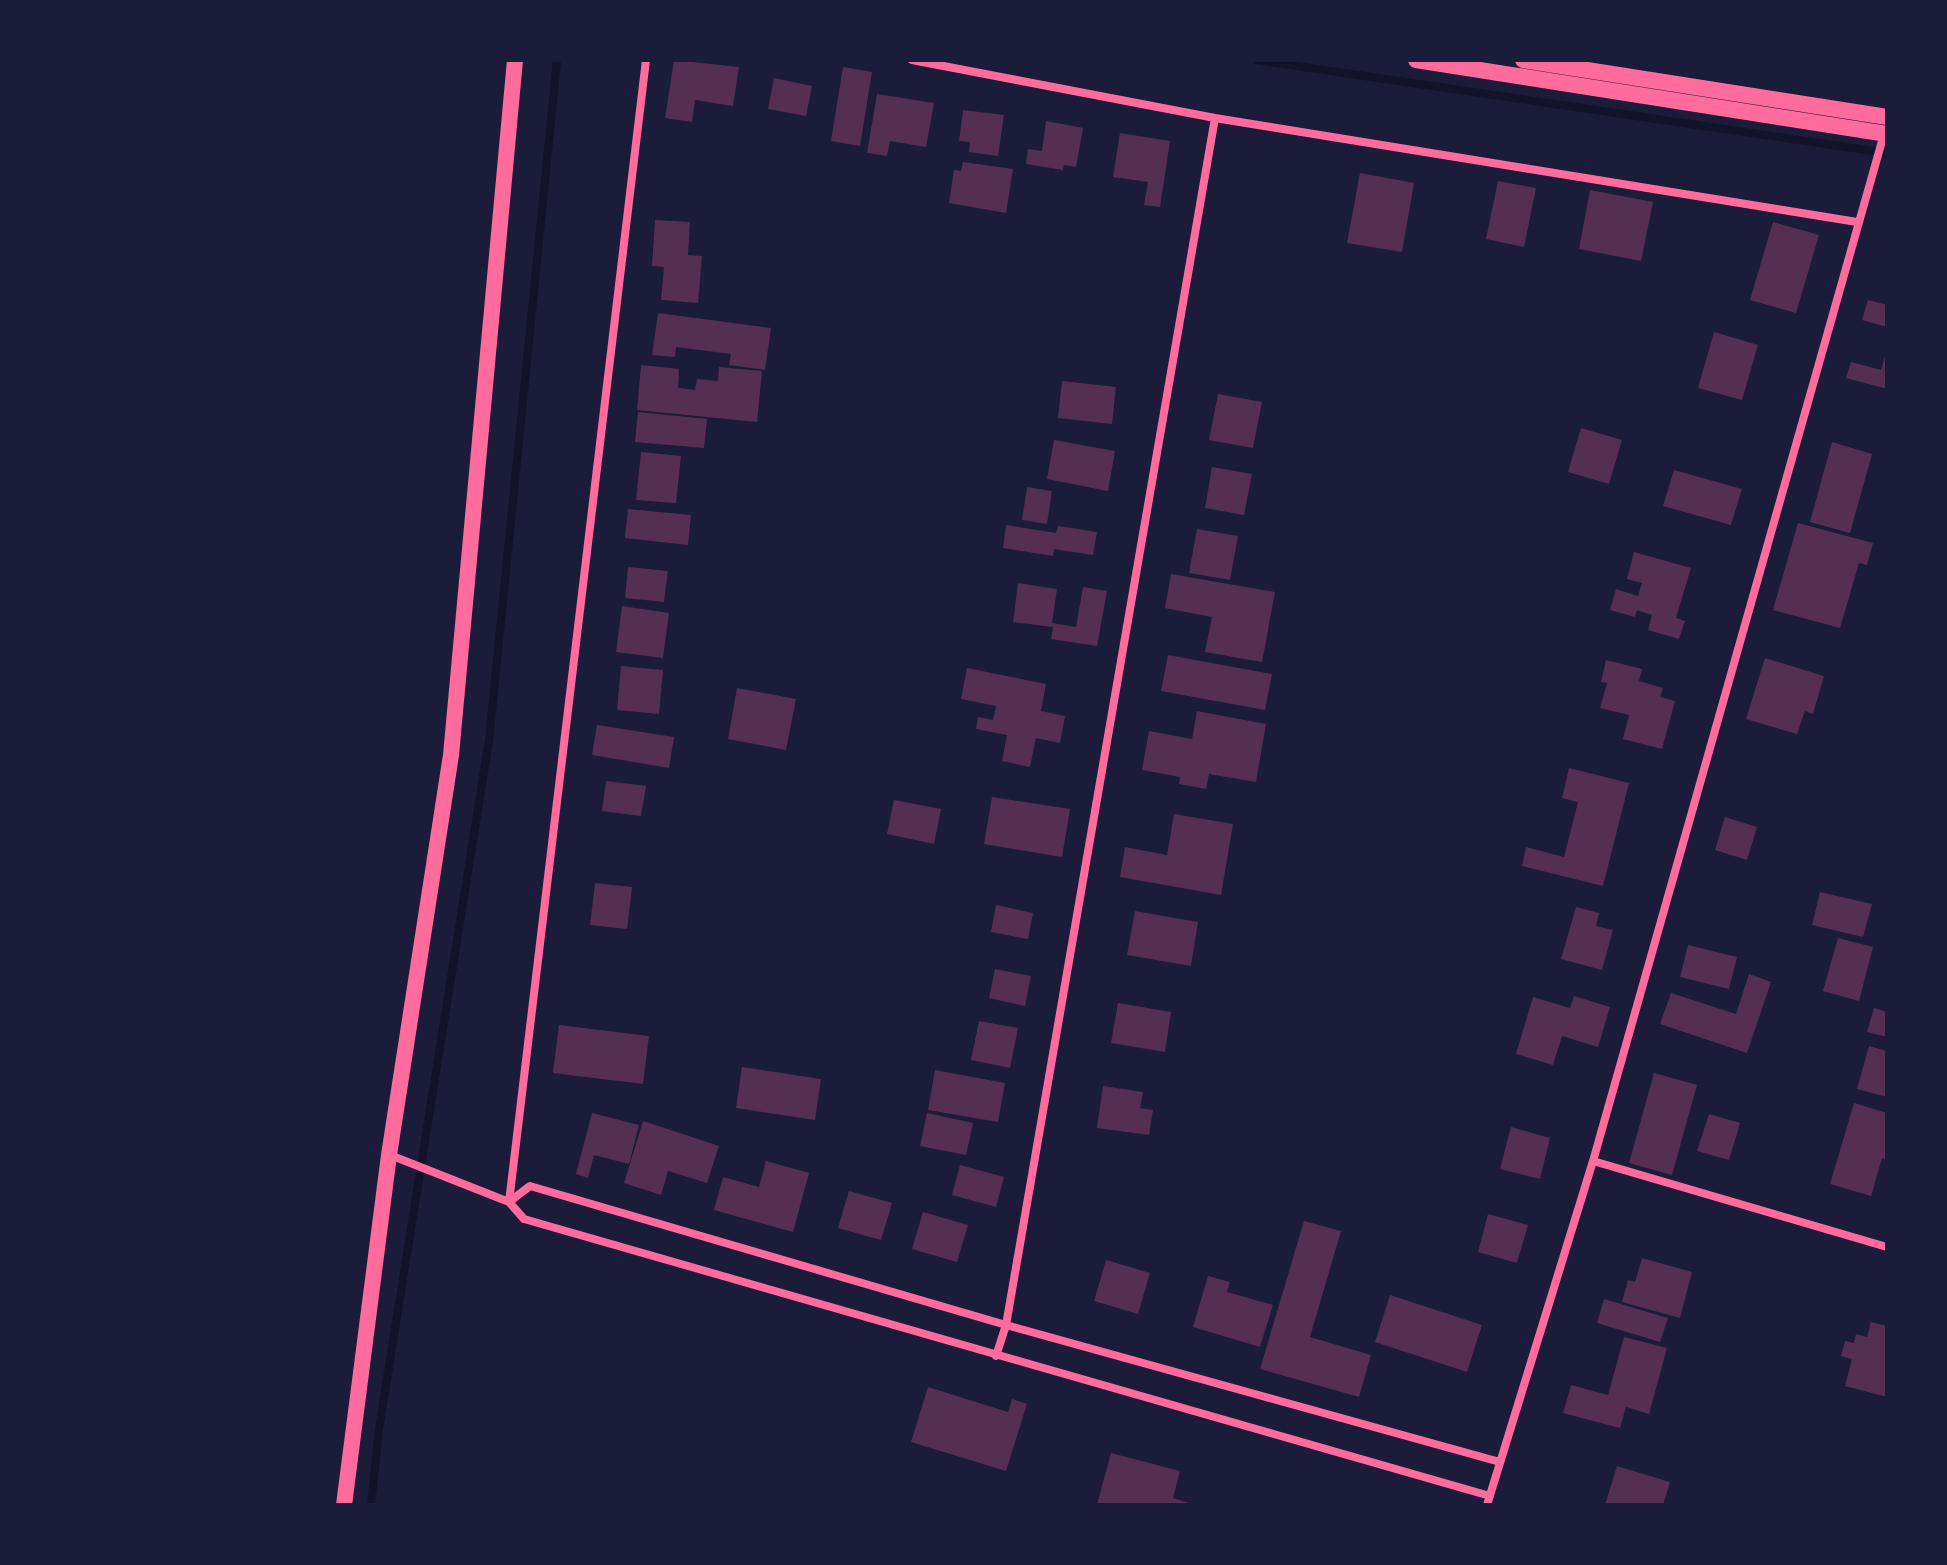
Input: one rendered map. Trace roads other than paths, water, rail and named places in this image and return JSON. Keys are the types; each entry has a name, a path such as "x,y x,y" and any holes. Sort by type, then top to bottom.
{"main road":[{"path":"344,1505 389,1155 451,755 515,60"},
{"path":"1416,60 1885,131"},
{"path":"1523,60 1885,131"}],"street":[{"path":"509,1202 646,60"},
{"path":"912,60 1215,118 1857,222"},
{"path":"996,1356 1006,1325 1215,118"},
{"path":"389,1155 509,1202 524,1219 1488,1501 1593,1161 1885,131"},
{"path":"1593,1161 1887,1247"},
{"path":"509,1202 530,1186 1006,1325 1500,1462"}],"waterway":[{"path":"371,1505 379,1429 489,740 557,60"},
{"path":"1256,60 1887,153"}]}
